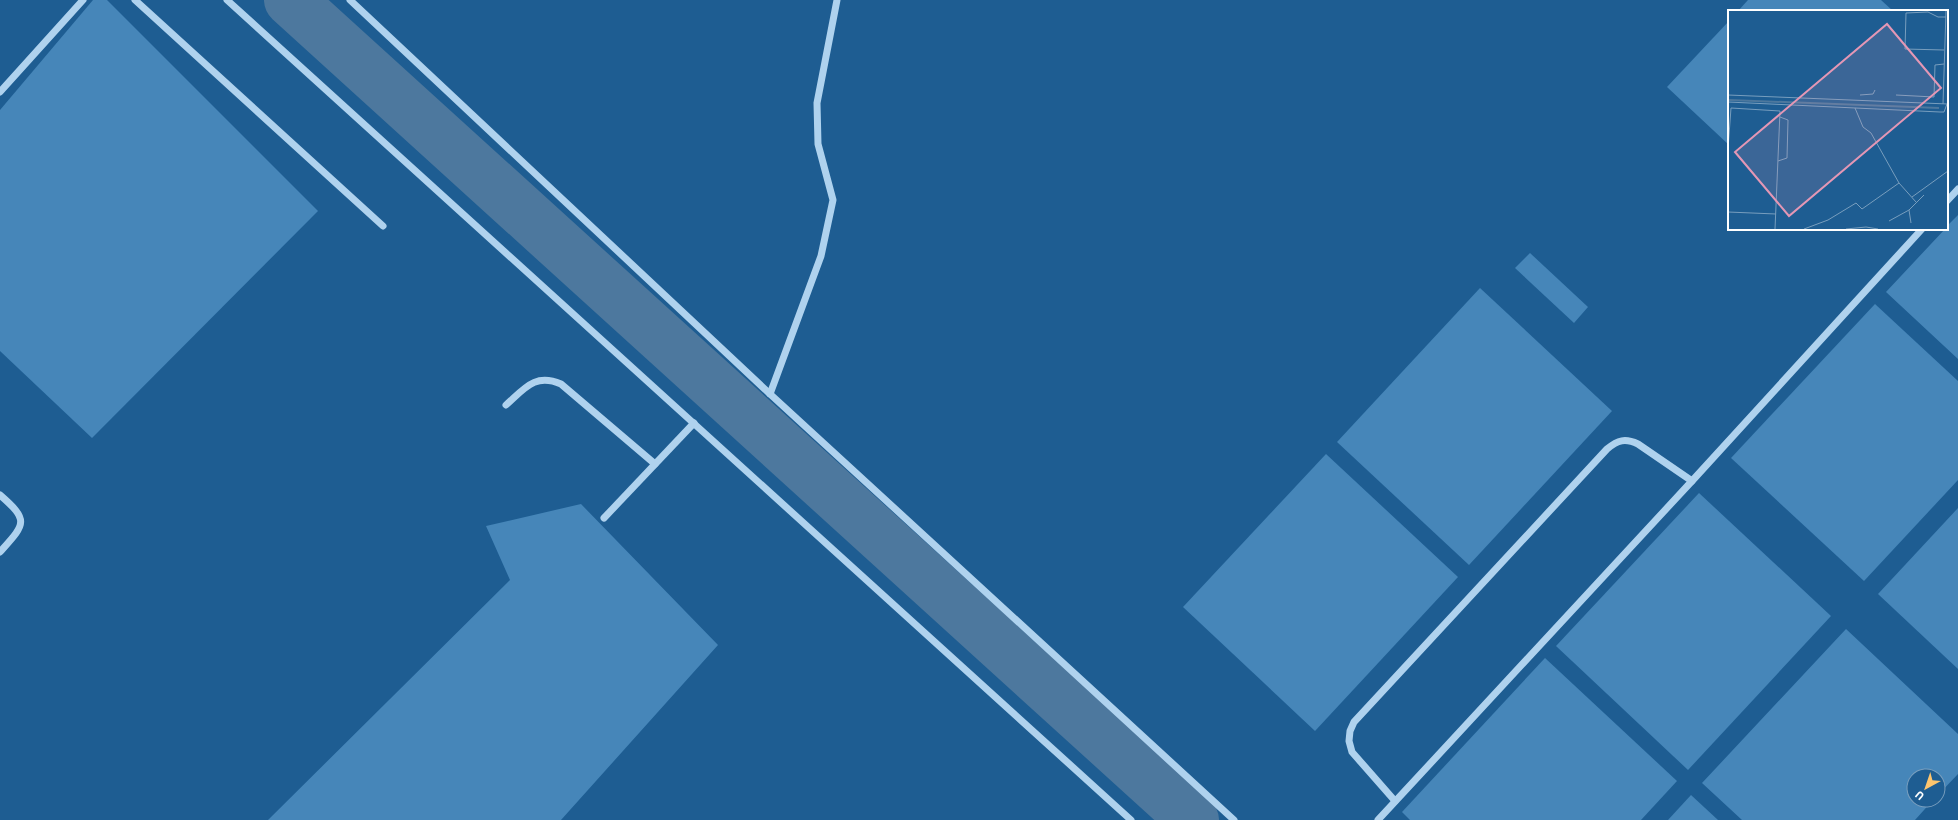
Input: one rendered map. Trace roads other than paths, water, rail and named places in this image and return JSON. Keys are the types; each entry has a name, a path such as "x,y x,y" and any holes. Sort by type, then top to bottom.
{"lane":[{"path":"0,92 83,0"},
{"path":"135,0 383,226"},
{"path":"227,0 1132,820"},
{"path":"350,0 770,394 1234,820"},
{"path":"770,394 821,256 833,200 818,144 817,103 837,0"},
{"path":"1948,201 1958,189"},
{"path":"1378,820 1692,481 1921,230"},
{"path":"506,405 530,384 539,380 550,380 561,384 655,464"},
{"path":"604,518 694,424"},
{"path":"1395,801 1352,752 1349,741 1350,731 1354,722 1607,449 1615,442 1630,440 1692,481"},
{"path":"0,495 18,512 22,520 20,527 0,552"}],"waterway":[{"path":"290,0 1193,820"}]}
